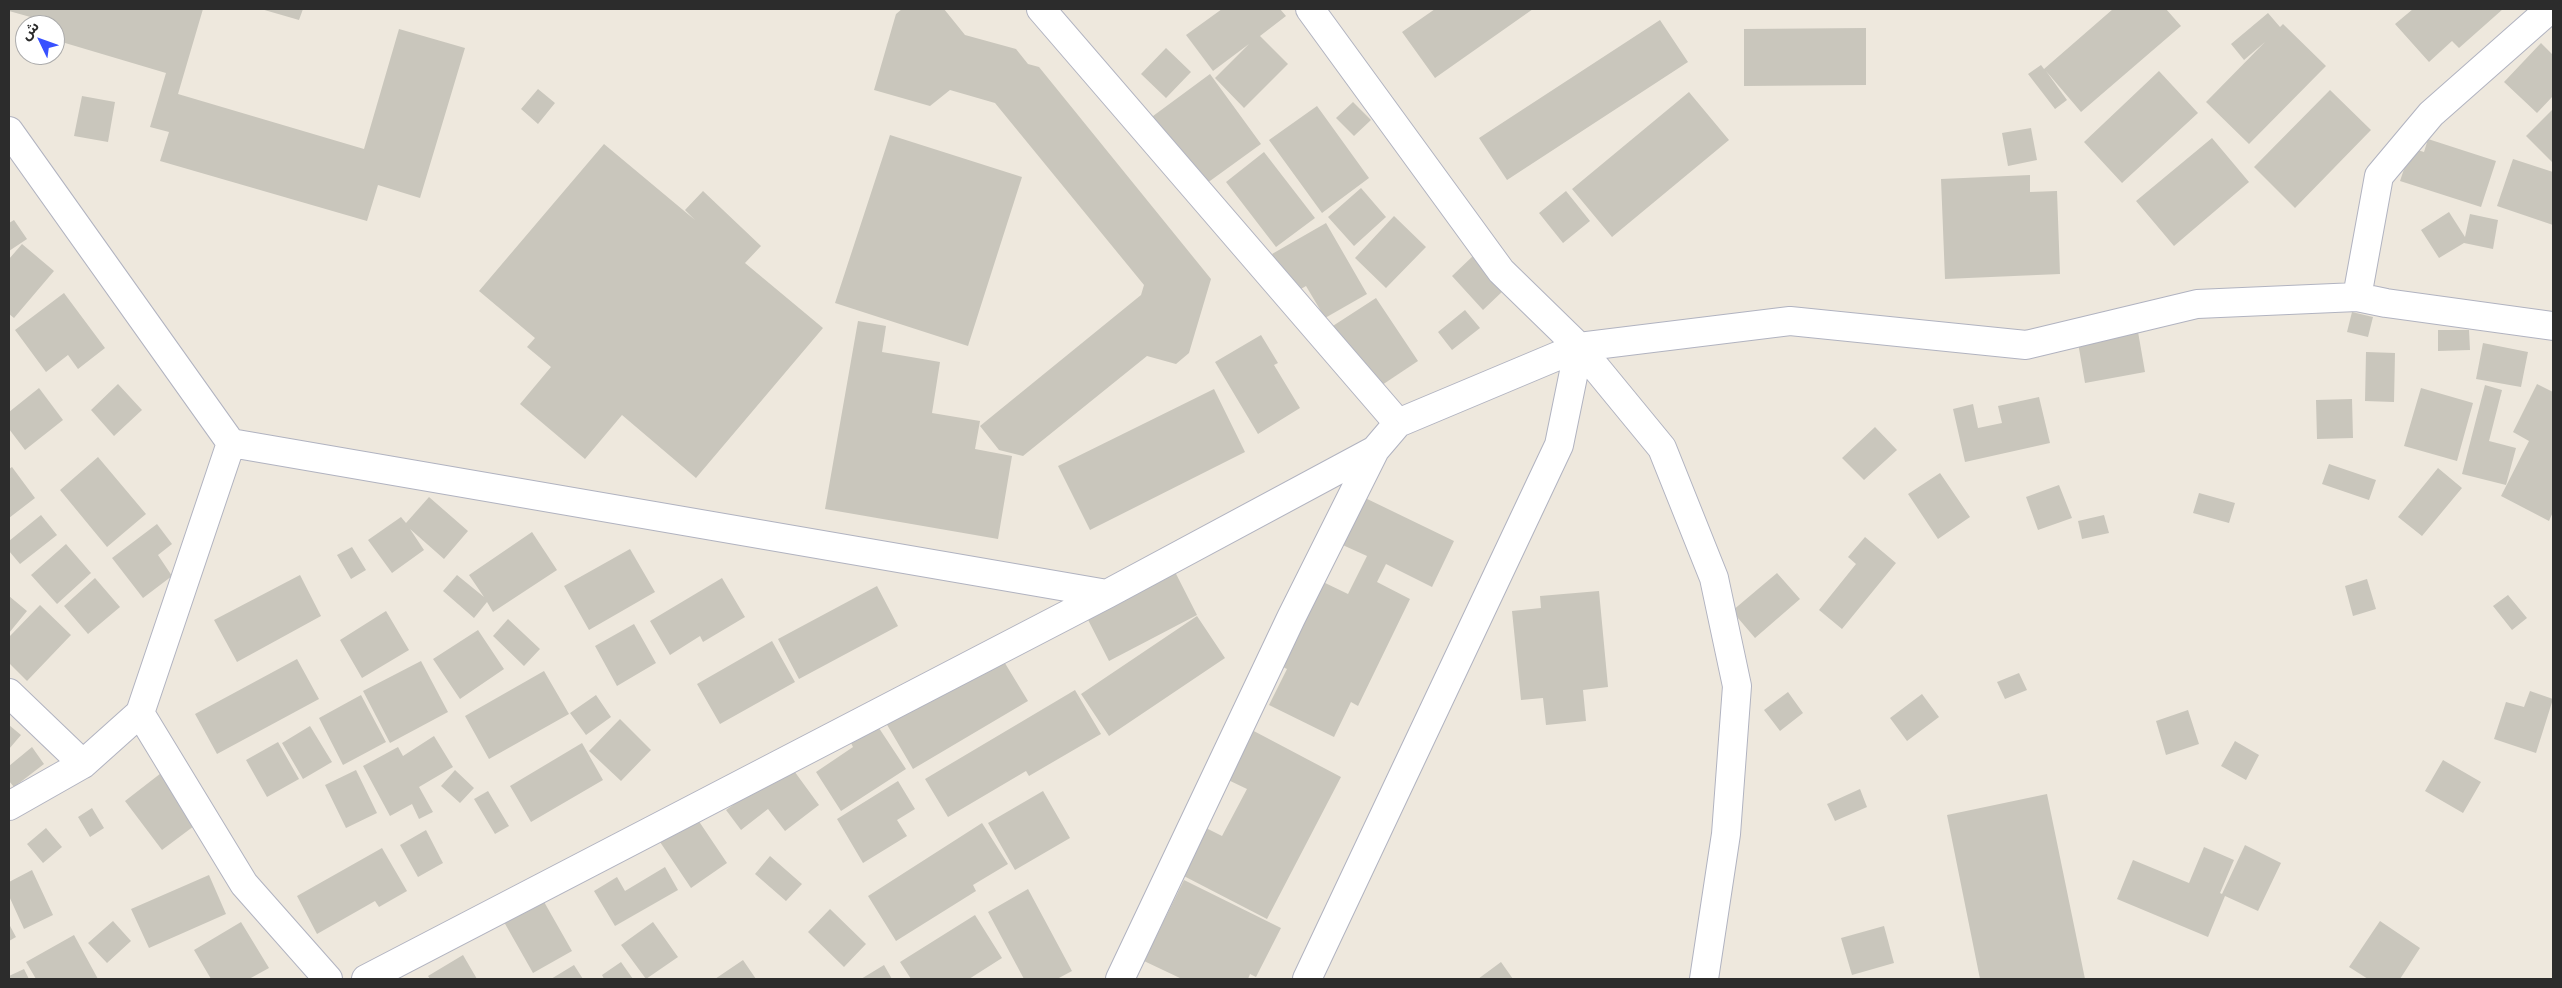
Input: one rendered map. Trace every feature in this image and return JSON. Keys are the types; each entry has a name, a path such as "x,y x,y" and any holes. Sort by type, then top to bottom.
{"street":[{"path":"1041,9 1398,423"},
{"path":"1310,9 1501,271 1579,346 1662,448 1714,578 1737,686 1726,834 1704,979"},
{"path":"2358,297 2379,176 2431,114 2550,9"},
{"path":"9,131 231,442 1107,594"},
{"path":"1120,979 1291,618 1375,450 1398,423 1579,346 1790,320 2026,345 2197,304 2358,297 2386,303 2553,326"},
{"path":"1307,979 1559,445 1579,346"},
{"path":"9,806 83,764 140,713 231,442"},
{"path":"366,979 1107,594 1375,450"},
{"path":"9,693 83,764"},
{"path":"140,713 244,884 328,979"}],"building":[{"path":"9,9 203,9 178,94 364,149 399,29 465,48 420,198 378,185 367,221 160,161 169,132 150,127 166,73 65,43 65,15 23,15 9,11"},
{"path":"261,9 303,9 299,20"},
{"path":"902,9 944,9 965,35 1016,49 1028,64 1039,67 1211,279 1189,353 1176,364 1147,356 1023,456 999,450 980,426 1141,295 1144,285 995,103 950,90 930,106 874,90 896,14"},
{"path":"1222,9 1280,9 1286,16 1260,36 1288,64 1244,108 1215,78 1249,44 1213,71 1186,35"},
{"path":"1435,9 1533,9 1435,78 1402,32"},
{"path":"2113,9 2166,9 2181,26 2081,112 2046,71 2067,100 2055,109 2028,74 2041,65 2044,69"},
{"path":"2413,9 2503,9 2459,48 2452,41 2429,62 2395,24"},
{"path":"2268,13 2280,27 2283,24 2326,66 2249,144 2206,102 2265,42 2244,60 2231,44"},
{"path":"1660,20 1688,62 1507,180 1479,138"},
{"path":"1866,28 1866,85 1744,86 1744,29"},
{"path":"2541,43 2553,55 2553,96 2537,113 2504,82"},
{"path":"1166,48 1191,72 1166,98 1141,74"},
{"path":"2159,71 2198,113 2122,183 2084,142"},
{"path":"1210,74 1261,144 1203,186 1149,119"},
{"path":"538,89 555,103 538,124 521,109"},
{"path":"2330,90 2371,130 2295,208 2254,167"},
{"path":"1689,92 1729,140 1612,237 1572,189"},
{"path":"82,96 115,102 108,142 74,136"},
{"path":"1353,102 1371,120 1354,136 1336,118"},
{"path":"1317,106 1369,178 1322,213 1269,140"},
{"path":"2553,109 2553,163 2526,136"},
{"path":"2031,128 2037,160 2008,166 2002,133"},
{"path":"890,135 1022,177 968,346 835,303"},
{"path":"2212,138 2249,182 2174,246 2136,201"},
{"path":"2428,139 2496,161 2481,207 2400,181 2411,148 2424,152"},
{"path":"604,144 695,220 685,210 703,191 761,246 745,263 823,328 696,478 622,415 585,459 520,404 551,367 527,347 535,338 479,291"},
{"path":"1264,152 1315,218 1276,247 1226,182"},
{"path":"2513,159 2553,172 2553,225 2497,206"},
{"path":"2030,175 2030,192 2057,191 2060,274 1945,279 1941,179"},
{"path":"1361,188 1386,217 1354,246 1328,217"},
{"path":"1566,191 1590,221 1563,243 1539,213"},
{"path":"2449,212 2465,237 2470,214 2498,220 2493,249 2464,243 2439,258 2421,230"},
{"path":"1394,216 1426,247 1386,288 1355,258"},
{"path":"14,220 27,239 9,251 9,223"},
{"path":"1326,223 1367,294 1325,318 1306,286 1294,293 1272,254"},
{"path":"22,244 54,271 14,318 9,314 9,259"},
{"path":"1474,255 1505,289 1483,310 1452,276"},
{"path":"64,293 105,348 78,369 68,355 46,372 15,330"},
{"path":"1376,298 1418,361 1364,397 1322,333"},
{"path":"1465,310 1480,328 1452,350 1438,332"},
{"path":"2352,312 2373,317 2368,337 2347,332"},
{"path":"858,321 886,326 882,352 940,362 932,413 980,421 975,449 1012,456 998,539 825,509"},
{"path":"2137,326 2145,372 2085,383 2077,337"},
{"path":"2438,330 2469,330 2470,350 2438,351"},
{"path":"1261,335 1278,363 1274,365 1300,408 1258,434 1215,362"},
{"path":"2483,343 2528,352 2521,387 2476,379"},
{"path":"2366,352 2395,353 2394,402 2365,401"},
{"path":"118,384 142,410 114,436 91,410"},
{"path":"2537,384 2553,392 2553,512 2549,521 2501,496 2529,441 2513,432"},
{"path":"2485,385 2502,390 2489,441 2516,448 2506,485 2462,474"},
{"path":"39,388 63,420 25,450 9,429 9,412"},
{"path":"2421,388 2473,403 2457,461 2404,446"},
{"path":"1214,389 1245,452 1090,530 1058,466"},
{"path":"2039,397 2050,443 1965,462 1953,409 1973,404 1978,428 2002,423 1998,406"},
{"path":"2352,399 2353,438 2317,439 2316,400"},
{"path":"1875,427 1897,450 1864,480 1842,458"},
{"path":"98,457 146,514 107,547 60,490"},
{"path":"2329,464 2376,480 2369,500 2322,484"},
{"path":"12,467 35,498 9,518 9,469"},
{"path":"2438,468 2462,488 2422,536 2398,517"},
{"path":"1940,473 1970,517 1938,539 1908,494"},
{"path":"2059,485 2072,518 2038,530 2026,497"},
{"path":"2199,493 2235,503 2229,523 2193,513"},
{"path":"1359,495 1454,541 1432,587 1386,564 1377,582 1410,599 1358,706 1351,702 1334,737 1269,705 1287,669 1269,660 1321,581 1348,594 1367,556 1336,542"},
{"path":"429,497 468,531 444,559 410,529 424,550 392,573 368,540 401,517 406,523"},
{"path":"41,515 57,535 20,564 9,551 9,541"},
{"path":"2104,515 2109,533 2082,539 2078,521"},
{"path":"157,524 172,544 158,555 172,576 143,598 112,558"},
{"path":"532,532 557,570 493,612 487,602 474,618 443,591 457,575 484,597 469,575"},
{"path":"1865,537 1896,563 1842,629 1819,610 1856,564 1848,557"},
{"path":"66,544 91,573 57,604 31,575"},
{"path":"352,547 366,570 351,579 337,555"},
{"path":"630,549 655,592 589,630 564,586"},
{"path":"1171,564 1197,615 1109,661 1083,610"},
{"path":"1777,573 1800,599 1755,638 1732,611"},
{"path":"300,575 321,616 237,662 214,620"},
{"path":"95,578 120,607 88,634 64,606"},
{"path":"722,578 745,617 703,642 700,636 670,655 650,621"},
{"path":"2367,579 2376,609 2353,616 2345,586"},
{"path":"877,586 898,626 799,679 778,639"},
{"path":"1599,591 1608,687 1583,690 1586,721 1546,725 1543,698 1521,700 1512,611 1541,608 1540,596"},
{"path":"2508,595 2527,618 2512,630 2493,606"},
{"path":"9,596 27,611 9,633"},
{"path":"40,605 71,635 27,681 9,663 9,637"},
{"path":"386,611 409,650 362,678 340,640"},
{"path":"1197,616 1225,658 1109,736 1081,694"},
{"path":"508,619 540,649 524,666 493,636"},
{"path":"634,624 656,663 617,686 595,646"},
{"path":"478,630 504,669 460,699 433,659"},
{"path":"772,641 795,682 720,724 697,684"},
{"path":"1000,655 1028,701 913,769 886,723"},
{"path":"297,659 319,699 217,754 195,714"},
{"path":"421,661 448,712 390,743 363,691"},
{"path":"544,671 569,714 489,759 465,716"},
{"path":"2019,673 2027,690 2005,699 1997,682"},
{"path":"1075,690 1101,734 1029,776 1026,771 948,817 925,779"},
{"path":"2530,691 2553,699 2536,753 2494,739 2506,702 2524,707"},
{"path":"1788,692 1803,713 1780,731 1764,710"},
{"path":"1922,694 1939,717 1907,741 1890,718"},
{"path":"361,695 386,742 343,765 319,718"},
{"path":"596,695 611,717 586,735 570,713"},
{"path":"2188,710 2199,744 2166,755 2156,721"},
{"path":"620,719 651,750 621,781 589,751"},
{"path":"875,722 906,769 841,811 816,772 853,747 849,739"},
{"path":"9,725 21,735 9,749"},
{"path":"310,726 332,762 303,779 282,743"},
{"path":"1250,729 1341,777 1267,919 1178,873 1202,826 1222,836 1247,789 1224,778"},
{"path":"434,736 453,767 419,787 433,812 419,819 412,804 390,816 363,766 398,747 403,756"},
{"path":"2235,741 2259,755 2246,780 2221,766"},
{"path":"278,742 299,779 267,797 246,760"},
{"path":"582,743 603,780 531,822 510,786"},
{"path":"32,747 44,764 14,787 9,781 9,766"},
{"path":"2443,760 2481,782 2463,813 2425,791"},
{"path":"789,764 819,805 785,831 768,809 741,830 726,810"},
{"path":"165,770 202,820 162,850 125,801"},
{"path":"356,770 377,813 346,828 325,785"},
{"path":"455,770 474,788 460,803 441,786"},
{"path":"898,781 915,809 897,820 907,836 863,863 837,819"},
{"path":"1860,789 1867,807 1835,821 1827,804"},
{"path":"488,791 509,826 495,834 474,799"},
{"path":"1043,791 1070,838 1015,870 988,823"},
{"path":"2047,794 2085,979 1980,979 1947,815"},
{"path":"92,808 104,828 90,837 78,817"},
{"path":"694,814 727,863 691,888 658,839"},
{"path":"982,823 1008,864 973,885 976,891 896,941 868,896"},
{"path":"46,828 62,847 43,863 27,844"},
{"path":"426,830 443,863 418,877 400,845"},
{"path":"2245,845 2281,863 2258,911 2225,896 2208,937 2117,899 2133,860 2189,883 2204,847 2234,860 2220,893 2222,894"},
{"path":"382,848 407,891 379,907 375,901 317,934 297,896"},
{"path":"770,856 802,884 786,901 755,874"},
{"path":"665,867 678,890 615,926 594,891 617,877 625,891"},
{"path":"32,870 53,915 24,929 9,896 9,882"},
{"path":"209,875 226,914 149,948 131,909"},
{"path":"1184,880 1281,928 1256,977 1250,974 1248,979 1182,979 1144,961"},
{"path":"1028,889 1072,971 1057,979 1024,979 988,912"},
{"path":"543,900 572,951 533,973 504,922"},
{"path":"830,909 866,944 844,967 808,932"},
{"path":"975,915 1002,958 969,979 911,979 900,962"},
{"path":"113,921 131,941 107,963 88,943"},
{"path":"2380,921 2420,948 2400,979 2368,979 2349,967"},
{"path":"241,922 269,968 249,979 211,979 194,950"},
{"path":"653,922 678,957 646,979 621,945"},
{"path":"9,924 16,937 9,941"},
{"path":"1884,926 1894,963 1852,975 1841,938"},
{"path":"74,935 98,979 36,979 26,962"},
{"path":"463,955 477,979 430,979 428,976"},
{"path":"743,960 756,979 715,979"},
{"path":"621,962 633,979 604,979 602,975"},
{"path":"1501,962 1513,979 1478,979"},
{"path":"574,965 583,979 551,979"},
{"path":"884,965 892,979 861,979"},
{"path":"24,969 29,979 9,979 9,976"}]}
